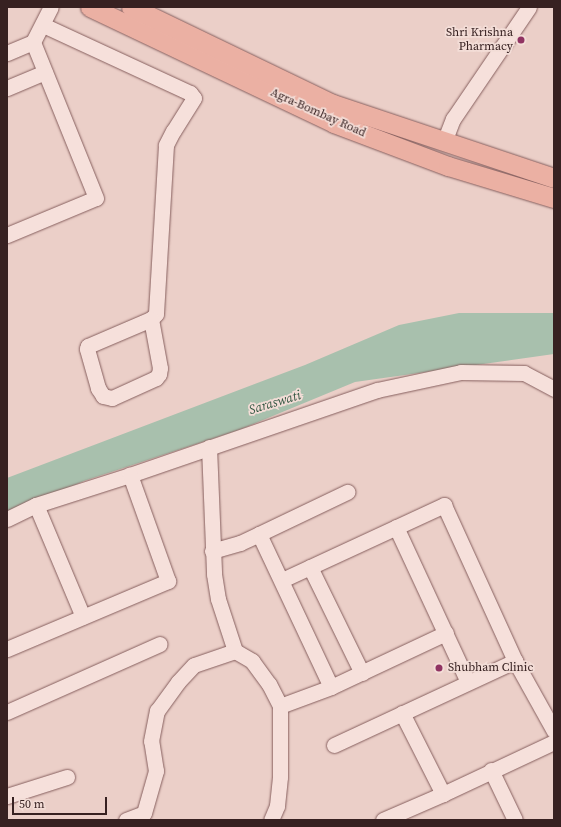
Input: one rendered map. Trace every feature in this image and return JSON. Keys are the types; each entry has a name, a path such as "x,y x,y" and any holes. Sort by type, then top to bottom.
{"main road":[{"name":"Agra-Bombay Road","path":"90,7 334,123 448,166 554,198"},
{"name":"Agra-Bombay Road","path":"130,7 334,104 418,134 554,178"},
{"path":"410,152 418,134"}],"street":[{"path":"7,53 32,42 43,25 51,7"},
{"path":"444,142 452,119 529,7"},
{"path":"43,25 190,93 194,98 166,145 156,314 152,319 88,346 87,353 98,388 103,396 112,398 156,378 159,374 160,368 152,319"},
{"path":"7,235 96,198 32,42"},
{"path":"7,88 45,72"},
{"path":"7,519 36,505 130,475 377,390 461,372 524,373 554,389"},
{"path":"209,447 212,550 217,593 235,651 252,661 269,684 280,706 280,777 277,806 271,820"},
{"path":"7,649 168,581 130,475"},
{"path":"212,550 240,543 347,492"},
{"path":"36,505 83,617"},
{"path":"282,580 444,505 515,661 554,731"},
{"path":"396,527 468,682"},
{"path":"259,534 332,687"},
{"path":"310,567 362,673"},
{"path":"280,706 332,687 446,633"},
{"path":"7,712 160,644"},
{"path":"125,820 144,813 156,771 151,741 157,710 178,682 194,665 235,651"},
{"path":"334,745 515,661"},
{"path":"402,714 443,794"},
{"path":"383,820 443,794 491,770 554,742"},
{"path":"491,770 515,820"},
{"path":"7,796 67,777"}],"water":[{"name":"Saraswati","path":"459,313 554,313 554,354 355,382 239,430 84,481 7,515 7,478 305,365 399,325"}],"place":[{"name":"Shri Krishna Pharmacy","path":"521,40"},
{"name":"Shubham Clinic","path":"439,668"}]}
